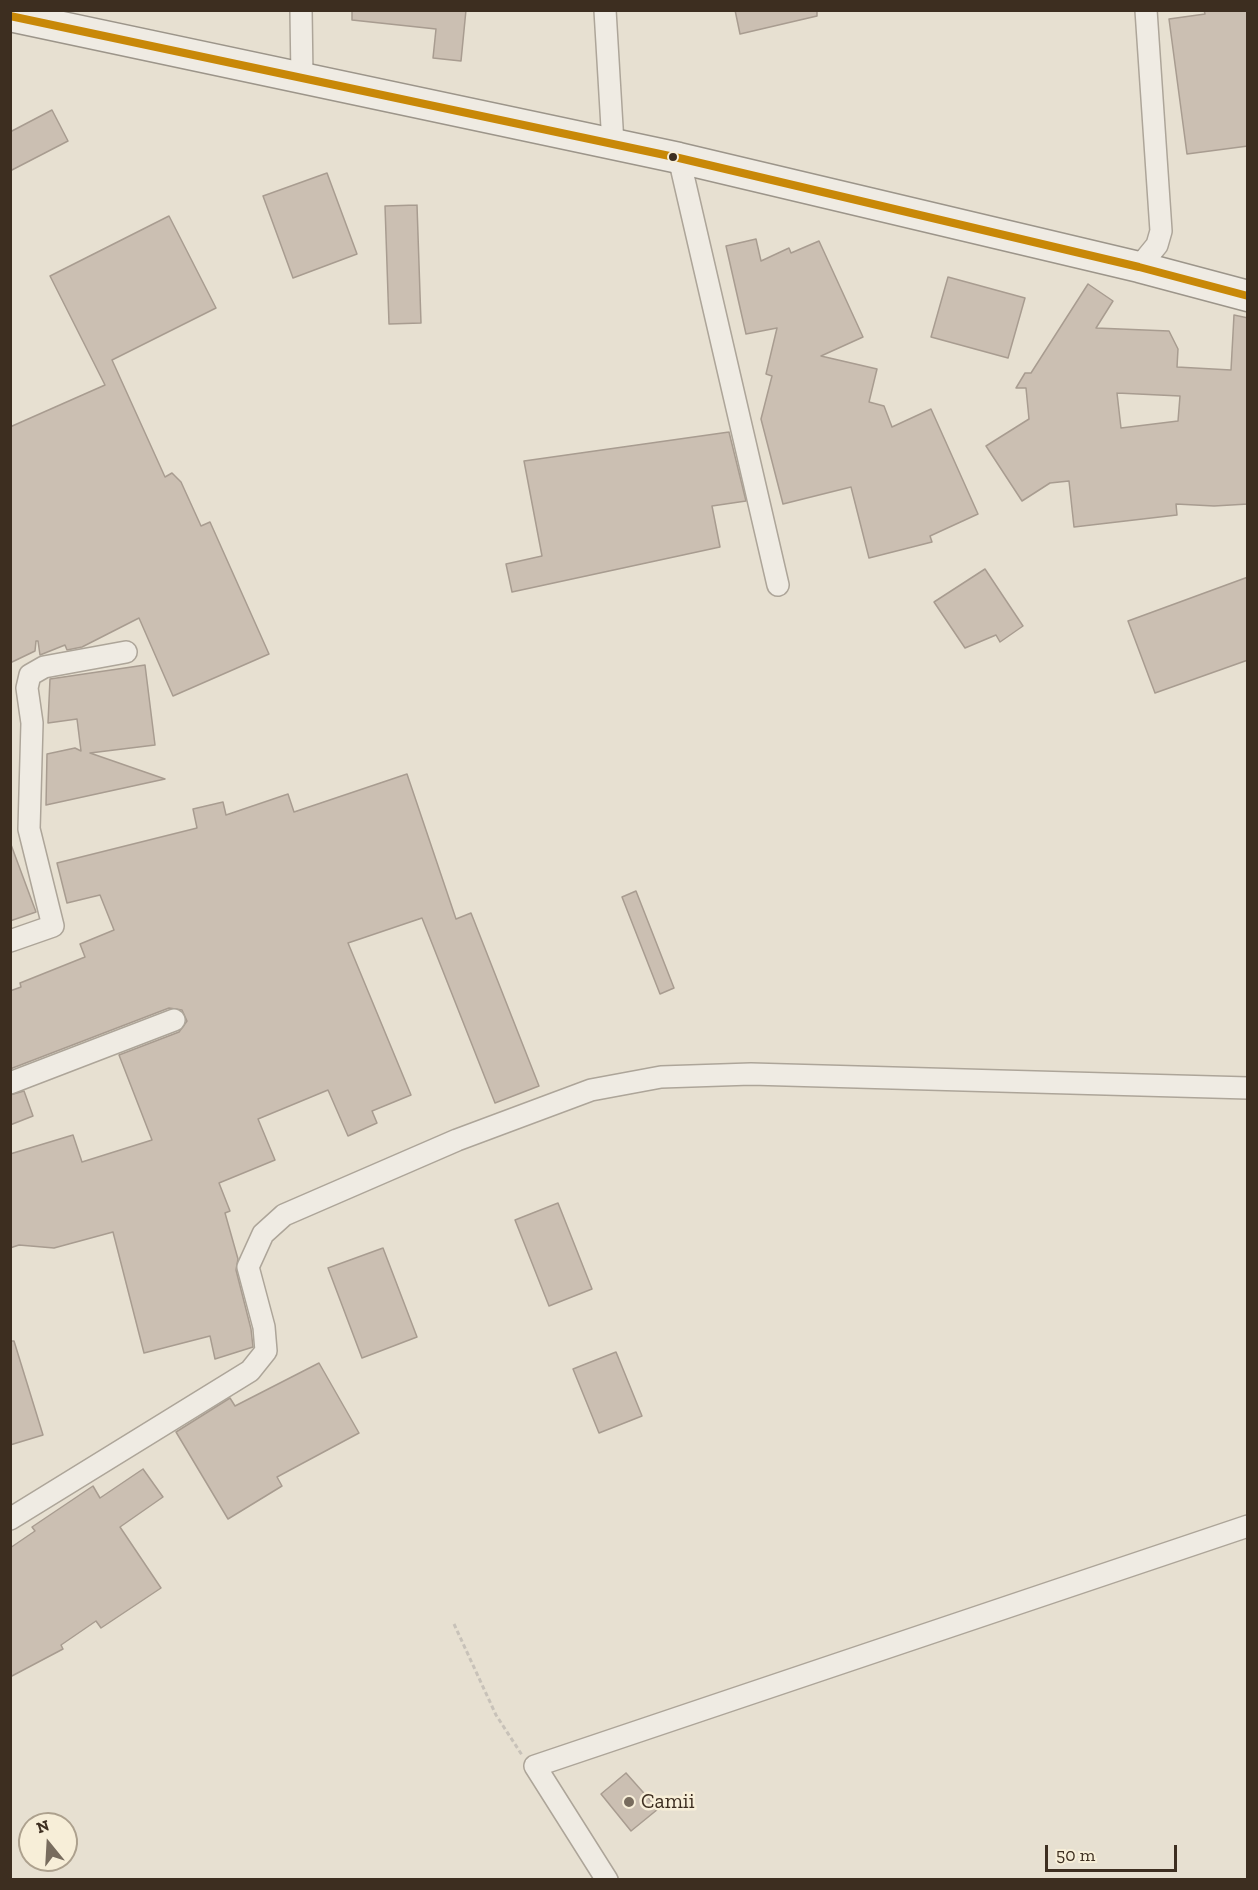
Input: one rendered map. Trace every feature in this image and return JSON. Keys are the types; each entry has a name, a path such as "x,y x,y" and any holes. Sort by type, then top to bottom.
{"street":[{"path":"301,10 303,78"},
{"path":"605,10 613,144"},
{"path":"1139,267 1157,245 1161,231 1146,10"},
{"path":"10,16 679,158 1139,267 1248,296"},
{"path":"679,158 778,585"},
{"path":"10,941 53,926 29,829 32,723 27,688 30,675 44,667 126,652"},
{"path":"10,1083 174,1020"},
{"path":"10,1519 250,1371 266,1351 264,1327 248,1267 263,1234 284,1215 457,1140 591,1090 661,1077 751,1074 1248,1088"},
{"path":"607,1880 535,1766 1248,1526"}],"path":[{"path":"454,1624 496,1715 521,1755 535,1766"}],"building":[{"path":"352,10 466,10 461,61 433,58 436,29 352,20"},
{"path":"735,10 817,10 817,16 740,34"},
{"path":"1204,10 1248,10 1248,146 1187,154 1169,19 1205,14"},
{"path":"52,110 68,141 10,171 10,132"},
{"path":"327,173 357,254 293,278 263,196"},
{"path":"417,205 421,323 389,324 385,206"},
{"path":"169,216 216,308 112,360 165,477 172,473 181,482 201,526 210,522 269,654 173,696 139,618 82,647 67,650 65,645 40,655 38,641 36,641 35,651 10,663 10,427 105,385 50,276"},
{"path":"756,239 761,261 789,248 791,253 819,241 863,337 821,356 877,369 869,402 884,406 892,427 931,409 978,514 930,536 932,542 869,558 851,487 783,504 761,419 772,376 766,374 777,328 746,334 726,246"},
{"path":"948,277 1025,298 1008,358 931,337"},
{"path":"1088,284 1113,301 1096,328 1169,331 1178,349 1177,367 1231,370 1234,315 1248,318 1248,504 1214,506 1176,504 1177,515 1074,527 1069,481 1050,483 1022,501 986,446 1029,419 1026,388 1016,388 1025,373 1031,373","holes":["1117,393 1180,396 1178,421 1121,428"]},
{"path":"729,432 746,501 712,506 720,547 512,592 506,564 542,556 524,461"},
{"path":"985,569 1023,626 1000,642 996,635 965,648 934,602"},
{"path":"1248,577 1248,660 1155,693 1128,621"},
{"path":"145,665 155,745 90,753 165,779 46,805 47,754 75,748 81,751 77,719 48,723 50,679"},
{"path":"407,774 456,919 471,913 539,1086 495,1103 422,918 348,943 411,1095 372,1111 377,1123 348,1136 328,1090 258,1119 275,1160 219,1183 230,1211 225,1213 238,1259 236,1270 251,1329 253,1347 215,1359 210,1336 144,1353 113,1232 54,1248 19,1245 10,1248 10,1154 73,1135 82,1162 152,1140 119,1055 179,1032 187,1021 182,1010 169,1008 10,1069 10,991 21,987 20,983 85,957 80,944 114,930 100,895 67,903 57,863 197,828 193,809 223,802 226,815 288,794 294,812"},
{"path":"10,842 36,912 10,921"},
{"path":"636,891 674,988 660,994 622,897"},
{"path":"24,1091 33,1116 10,1125 10,1095"},
{"path":"558,1203 592,1289 549,1306 515,1220"},
{"path":"383,1248 417,1337 362,1358 328,1268"},
{"path":"10,1341 14,1341 43,1435 10,1445"},
{"path":"616,1352 642,1416 599,1433 573,1369"},
{"path":"319,1363 359,1433 277,1477 282,1486 228,1519 176,1432 230,1398 235,1406"},
{"path":"143,1469 163,1497 120,1527 161,1588 101,1628 96,1621 61,1645 63,1649 10,1677 10,1548 35,1531 32,1527 93,1486 100,1498"},
{"name":"Camii","path":"626,1773 658,1809 631,1831 601,1794"}],"transit line":[{"path":"10,16 679,158 1139,267 1248,296"}],"place":[{"name":"Camii","path":"629,1802"}]}
